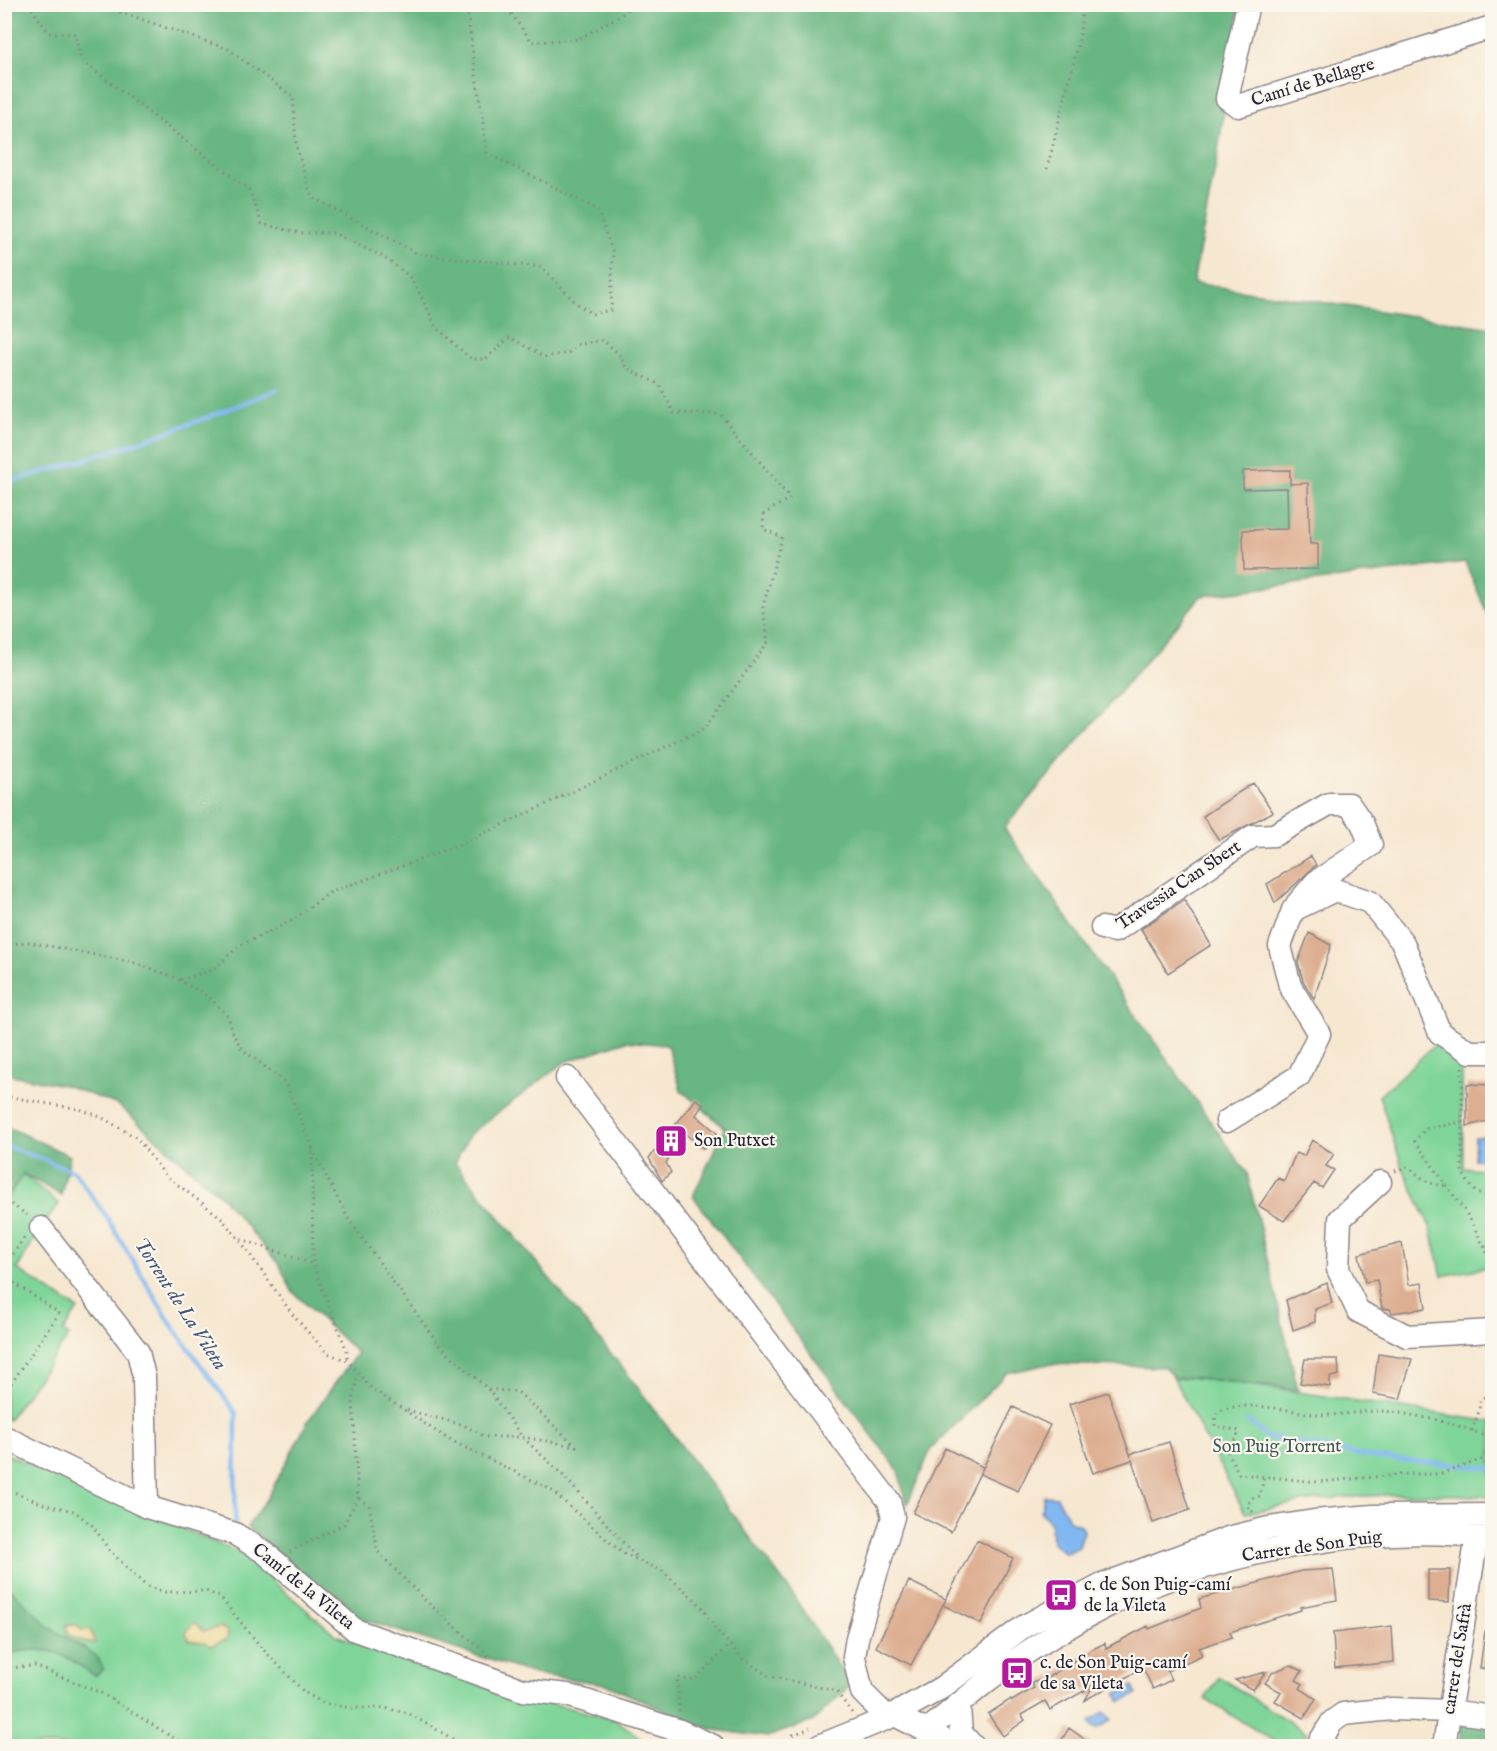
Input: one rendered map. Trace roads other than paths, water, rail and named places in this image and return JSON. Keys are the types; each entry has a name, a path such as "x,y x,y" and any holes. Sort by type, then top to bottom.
{"street":[{"name":"Camí de Bellagre","path":"1248,4 1227,98 1238,106 1492,27"},
{"name":"Travessia Can Sbert","path":"1102,928 1114,931 1253,836 1274,835 1329,804 1348,804 1362,823 1371,845 1316,882 1293,910"},
{"path":"1227,1121 1299,1076 1319,1034 1290,986 1280,946 1293,910 1335,890 1370,902 1403,943 1440,1033 1470,1052 1492,1052"},
{"path":"567,1078 889,1501 893,1516 857,1638 854,1657 862,1692 890,1716 922,1727 956,1746"},
{"path":"1380,1182 1341,1219 1338,1269 1358,1311 1407,1336 1492,1331"},
{"path":"36,1227 138,1352 144,1377 147,1507"},
{"name":"Camí de la Vileta","path":"4,1437 147,1507 235,1534 275,1561 355,1630 523,1690 567,1695 680,1731 713,1746"},
{"name":"Carrer de Son Puig","path":"890,1716 941,1688 1023,1628 1102,1586 1228,1538 1269,1528 1314,1521 1373,1516 1492,1515"},
{"name":"Carrer de Son Puig","path":"922,1727 958,1707 988,1680 1111,1604 1187,1572 1275,1550 1362,1537 1485,1537"},
{"name":"carrer del Safrà","path":"1444,1746 1485,1537"},
{"name":"Carrer de Son Puig","path":"922,1727 923,1709 941,1688"},
{"path":"958,1707 961,1733 974,1746"},
{"path":"1317,1746 1332,1722 1343,1714 1392,1709 1450,1711 1492,1717"},
{"path":"822,1746 890,1716"}],"water":[{"path":"1475,1137 1485,1137 1486,1160 1474,1159"},
{"path":"1044,1496 1057,1497 1070,1521 1080,1525 1083,1531 1079,1547 1066,1553 1052,1543 1051,1523 1041,1512"},
{"path":"1133,1686 1137,1694 1120,1702 1116,1694"},
{"path":"1104,1712 1112,1720 1097,1729 1092,1726 1090,1722"}],"waterway":[{"path":"4,483 142,441 276,390"},
{"name":"Torrent de La Vileta","path":"4,1145 74,1171 106,1216 171,1324 236,1413 235,1528"},
{"path":"1248,1421 1267,1437 1377,1458 1492,1468"}],"place":[{"name":"Son Putxet","path":"671,1141"},
{"name":"c. de Son Puig-camí de la Vileta","path":"1061,1595"},
{"name":"c. de Son Puig-camí de sa Vileta","path":"1017,1673"}],"park label":[{"name":"Son Puig Torrent","path":"1277,1447"}]}
